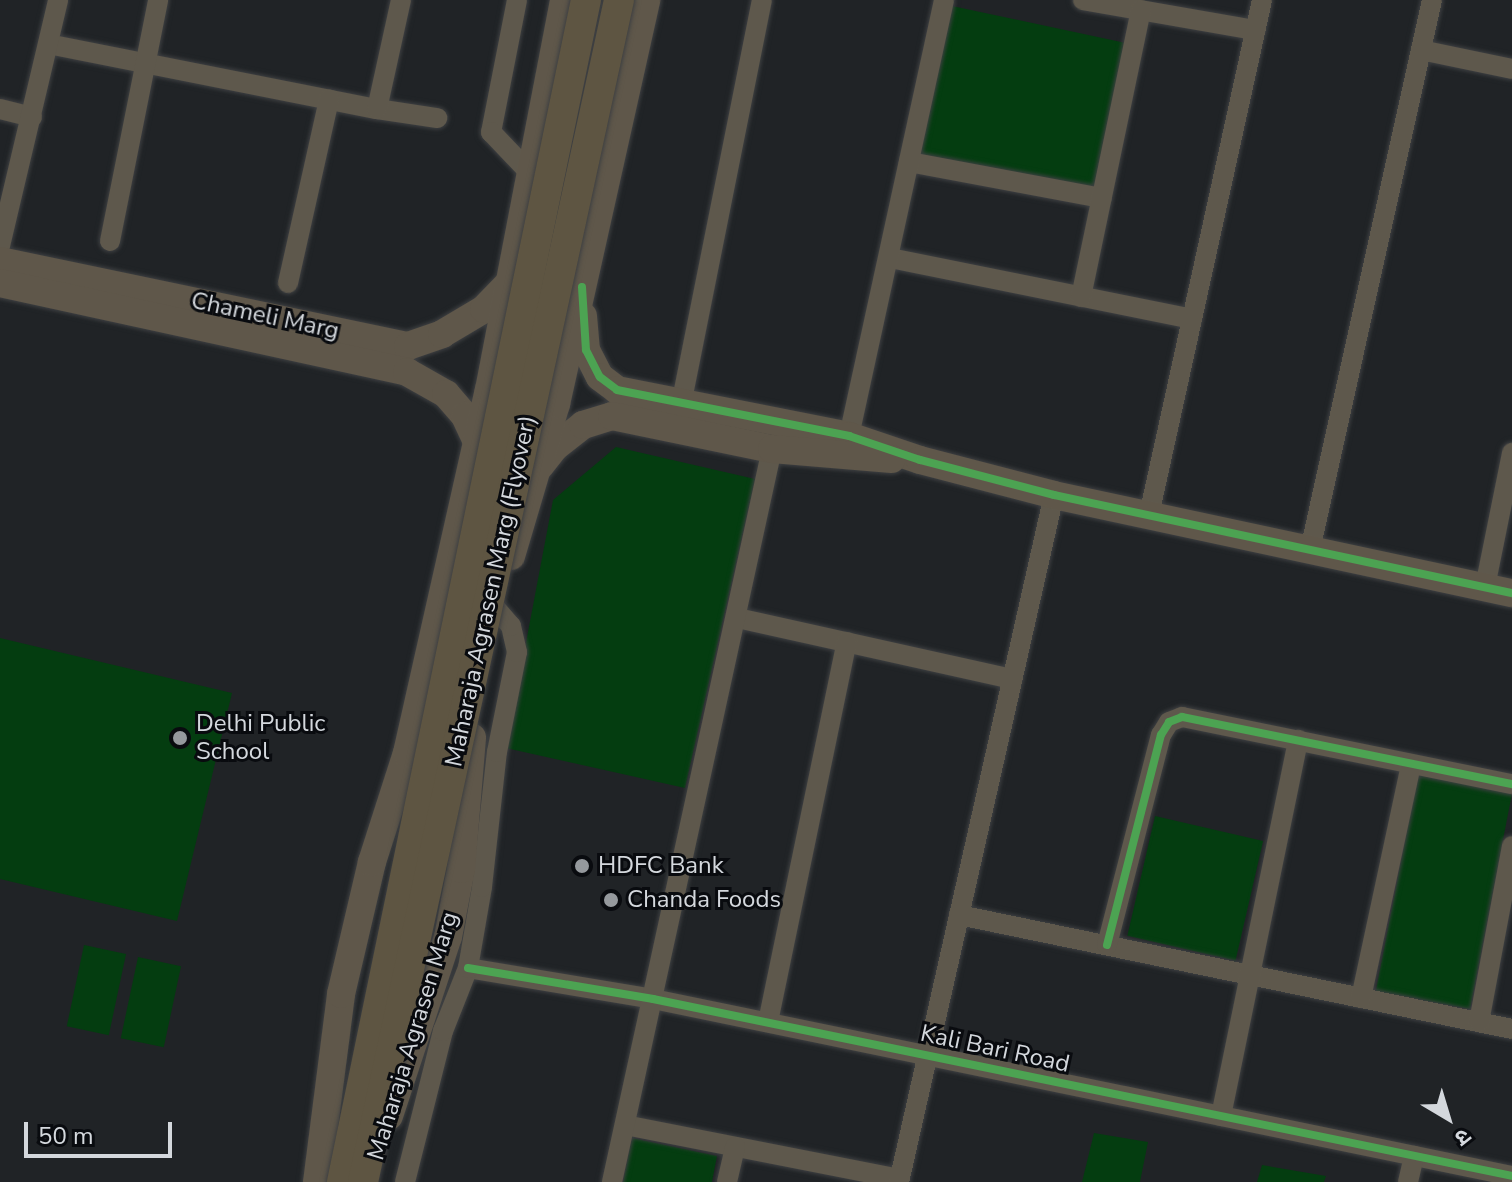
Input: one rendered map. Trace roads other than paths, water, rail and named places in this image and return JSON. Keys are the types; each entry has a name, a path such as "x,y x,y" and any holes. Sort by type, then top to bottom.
{"main road":[{"path":"466,801 449,823 433,907 428,915 407,919 392,909 385,896 407,753 512,280 564,0"},
{"name":"Maharaja Agrasen Marg (Flyover)","path":"342,1182 586,0"},
{"name":"Maharaja Agrasen Marg (Flyover)","path":"366,1182 619,0"},
{"name":"Maharaja Agrasen Marg","path":"366,1182 448,937 461,869 467,767 496,609 556,404 646,0"},
{"path":"531,174 605,188"},
{"name":"Chameli Marg","path":"0,261 408,346 442,334 484,309 512,280"},
{"name":"Chameli Marg","path":"0,283 407,372 446,394 465,416 477,442"},
{"path":"582,287 586,350 600,377 617,390 678,417 772,449 823,456 920,460"},
{"path":"535,473 555,447 583,425 612,416 678,417 849,436 920,460 1054,495 1498,590"},
{"path":"317,1182 341,994 372,862 407,753"},
{"path":"325,1116 341,1138 351,1140 360,1141 386,1123"}],"street":[{"path":"0,246 58,0"},
{"path":"110,241 158,0"},
{"path":"377,109 401,0"},
{"path":"517,0 491,132 531,174"},
{"path":"678,417 762,0"},
{"path":"849,436 944,0"},
{"path":"1083,0 1255,30"},
{"path":"1149,515 1262,0"},
{"path":"1310,550 1432,0"},
{"path":"1081,297 1141,10"},
{"path":"48,44 329,100 437,118"},
{"path":"1421,50 1512,69"},
{"path":"288,283 329,100"},
{"path":"0,109 32,117"},
{"path":"909,162 1102,198"},
{"path":"890,258 1192,319"},
{"path":"612,1182 772,449"},
{"path":"1498,590 1512,453"},
{"path":"625,1125 899,1181 1054,495"},
{"path":"405,1182 443,1031 468,968 482,887 497,752 517,652 511,626 496,609"},
{"path":"737,618 1012,679"},
{"path":"768,1022 847,642"},
{"path":"1107,945 1161,735 1169,722 1182,717 1512,784"},
{"path":"1221,1116 1298,740"},
{"path":"1361,998 1411,764"},
{"path":"1479,1022 1512,846"},
{"path":"959,915 1512,1029"},
{"name":"Kali Bari Road","path":"468,968 653,999 1512,1176"},
{"path":"727,1182 735,1147"},
{"path":"1408,1182 1414,1156"}],"place":[{"name":"Delhi Public School","path":"180,738"},
{"name":"HDFC Bank","path":"582,866"},
{"name":"Chanda Foods","path":"611,900"}]}
